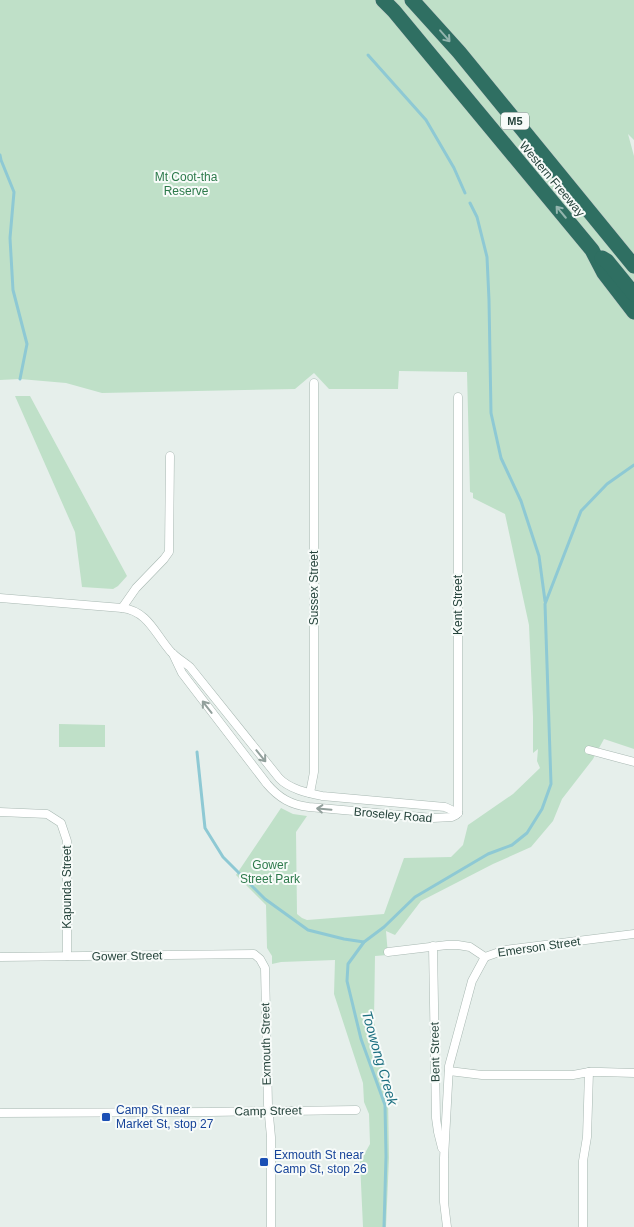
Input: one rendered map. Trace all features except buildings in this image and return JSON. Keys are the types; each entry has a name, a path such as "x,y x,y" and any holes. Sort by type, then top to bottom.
{"highway":[{"name":"Western Freeway","path":"383,0 592,250 604,273 634,312"},
{"name":"Western Freeway","path":"412,0 459,52 634,266"},
{"name":"M5","path":"592,250 607,261 634,294"}],"street":[{"name":"Sussex Street","path":"310,793 314,772 314,383"},
{"name":"Kent Street","path":"458,397 458,812"},
{"path":"122,608 134,590 169,552 170,456"},
{"name":"Broseley Road","path":"0,598 131,609 141,615 173,654 190,668 282,781 291,787 327,797 445,807 458,812 455,816 448,818 428,818 309,808 286,801 267,784 187,681 173,654"},
{"path":"588,750 634,762"},
{"name":"Kapunda Street","path":"0,812 47,814 60,823 67,841 67,956"},
{"name":"Emerson Street","path":"388,952 447,944 470,947 485,957 505,950 634,934"},
{"name":"Bent Street","path":"433,946 436,1118 444,1158"},
{"name":"Gower Street","path":"0,957 254,954"},
{"name":"Exmouth Street","path":"254,954 260,958 264,968 272,1227"},
{"name":"Bent Street","path":"447,1227 444,1202 444,1158 451,1056 472,981 485,957"},
{"path":"449,1071 482,1075 572,1075 589,1072 634,1073"},
{"path":"583,1227 583,1162 588,1137 589,1072"},
{"name":"Camp Street","path":"0,1113 356,1110"}],"green space":[{"name":"Mt Coot-tha Reserve","path":"0,0 634,0 634,140 628,134 634,156 634,749 604,739 593,759 562,799 553,821 531,847 421,901 395,935 386,931 388,955 375,956 374,1021 388,1096 389,1158 386,1227 363,1227 360,1162 370,1144 369,1114 364,1102 363,1083 334,994 335,960 272,964 272,956 267,948 266,905 236,875 281,808 293,814 307,816 296,832 297,914 307,920 384,914 404,858 451,857 463,845 468,825 513,794 540,768 537,761 538,749 533,753 529,625 505,514 473,498 473,493 470,492 467,372 399,371 398,389 329,389 314,373 295,389 102,393 66,383 20,379 0,380"},
{"path":"15,396 30,396 127,576 113,589 82,587 75,532"},
{"path":"59,724 105,725 105,747 59,747"}],"waterway":[{"path":"368,55 426,120 454,168 465,193"},
{"name":"Toowong Creek","path":"0,155 14,192 10,238 13,290 27,344 20,379"},
{"path":"470,203 477,217 487,257 491,413 501,458 521,501 539,556 545,601"},
{"path":"384,1227 385,1105 361,1039 347,981 348,964 364,942 384,927 415,897 488,854 512,845 527,833 542,809 551,784 545,604 581,511 607,484 634,465"},
{"name":"Toowong Creek","path":"197,752 205,828 223,857 265,899 308,930 364,942"}],"place":[{"name":"Camp St near Market St, stop 27","path":"106,1117"},
{"name":"Exmouth St near Camp St, stop 26","path":"264,1162"}],"park label":[{"name":"Gower Street Park","path":"270,872"}]}
